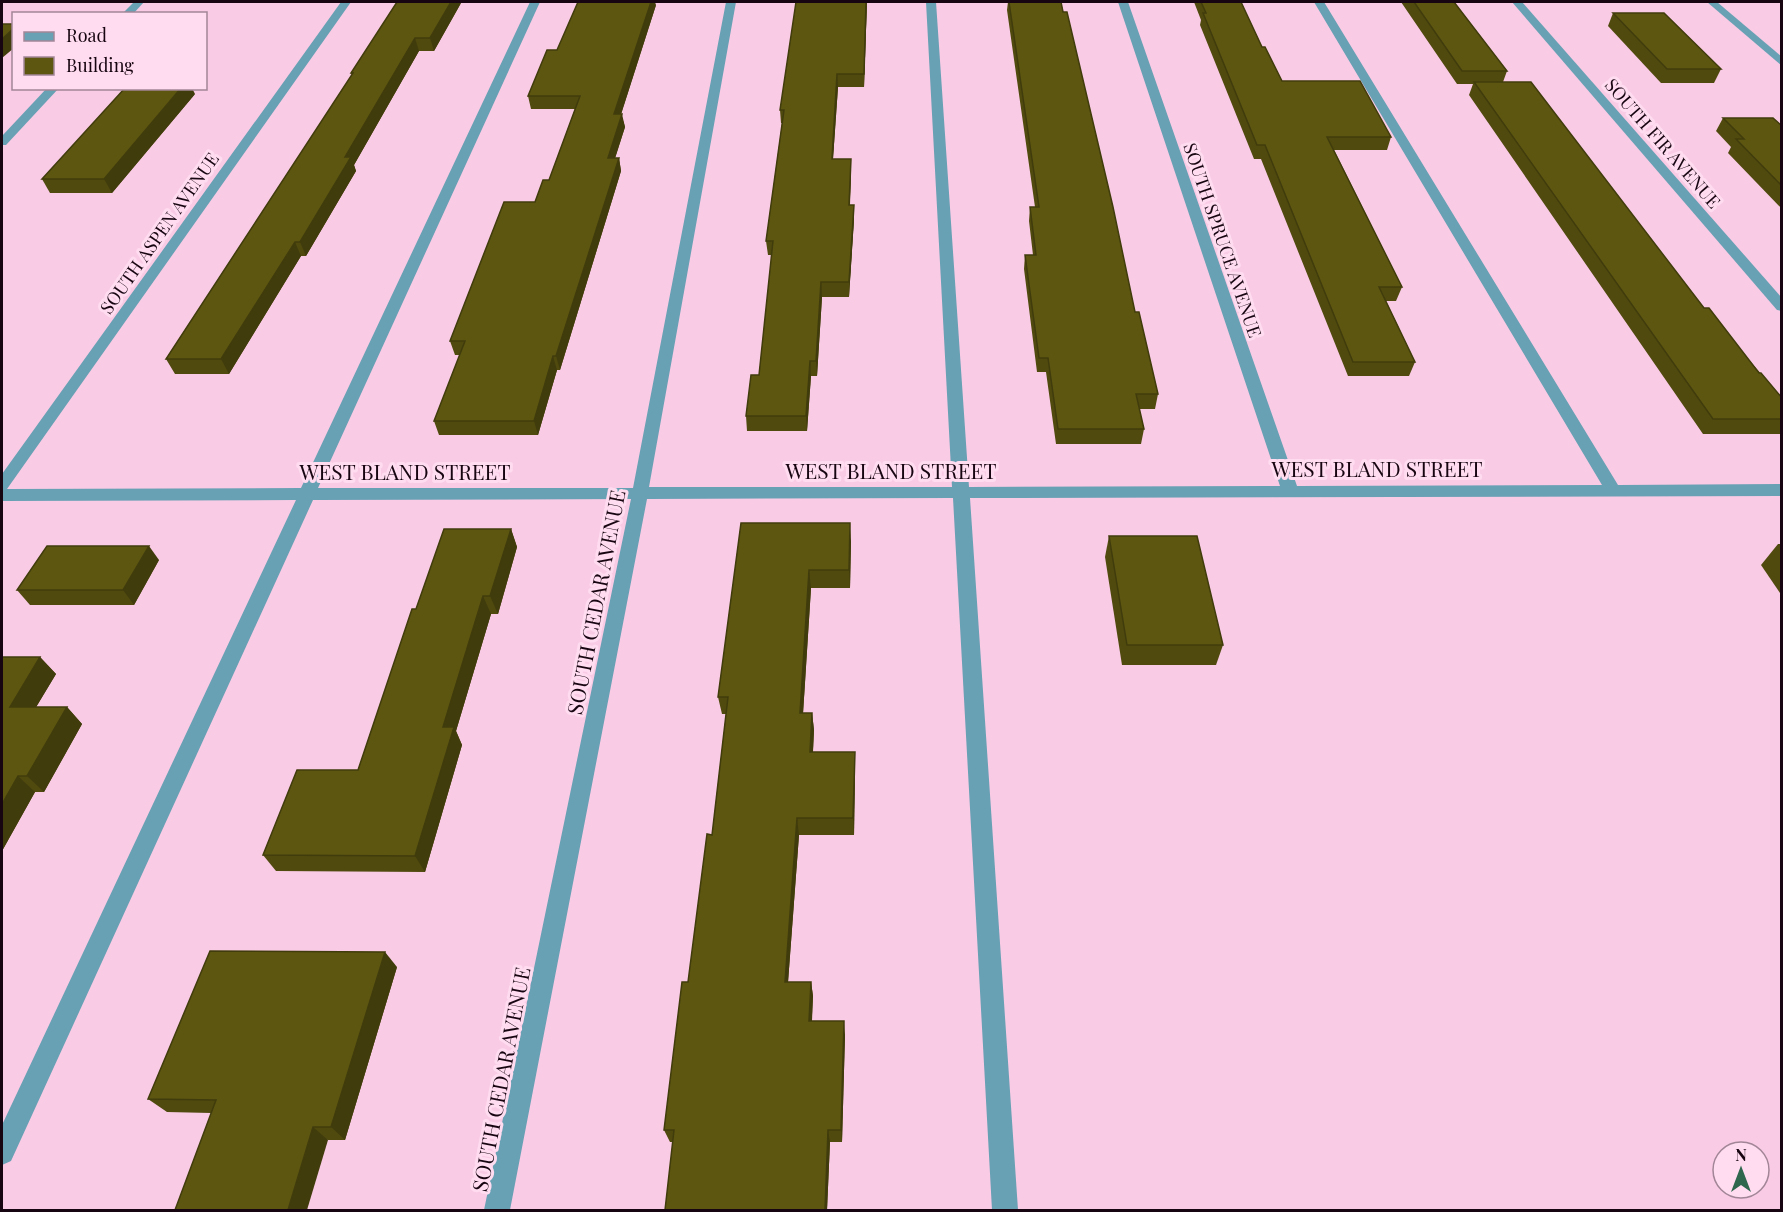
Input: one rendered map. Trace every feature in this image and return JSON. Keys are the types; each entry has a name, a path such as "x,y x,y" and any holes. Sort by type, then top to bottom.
{"street":[{"name":"SOUTH ASPEN AVENUE","path":"2,485 346,2"},
{"path":"2,1152 535,2"},
{"name":"SOUTH CEDAR AVENUE","path":"497,1210 640,493 731,2"},
{"path":"931,2 1005,1210"},
{"name":"SOUTH SPRUCE AVENUE","path":"1123,2 1290,490"},
{"path":"1319,2 1613,490"},
{"name":"SOUTH FIR AVENUE","path":"1517,2 1782,307"},
{"path":"1712,2 1782,63"},
{"path":"2,142 52,90"},
{"name":"WEST BLAND STREET","path":"2,495 1782,490"}],"building":[{"path":"397,2 451,2 430,38 415,38 345,157 351,157 300,242 295,242 221,359 166,359 353,73 351,73"},
{"path":"578,2 651,2 614,114 622,114 608,158 619,158 556,356 553,356 534,421 434,421 465,341 450,341 504,202 535,202 543,180 549,180 580,96 528,96 547,50 557,50"},
{"path":"796,2 866,2 864,74 837,74 832,159 851,159 849,205 854,205 849,282 821,282 816,361 810,361 806,416 746,416 751,375 759,375 773,241 766,241 784,110 780,110"},
{"path":"1009,2 1061,2 1063,12 1067,12 1135,312 1139,312 1158,394 1136,394 1144,429 1058,429 1048,358 1039,358 1025,255 1036,255 1030,207 1039,207"},
{"path":"1201,2 1241,2 1262,47 1265,47 1282,81 1360,81 1391,137 1327,137 1402,287 1379,287 1415,362 1353,362 1265,145 1257,145 1203,13 1206,13"},
{"path":"1414,2 1454,2 1507,71 1462,71"},
{"path":"1613,13 1664,13 1721,69 1667,69"},
{"path":"2,24 12,24 12,30 2,39"},
{"path":"1474,82 1531,82 1704,308 1709,308 1759,373 1782,398 1782,419 1713,419"},
{"path":"123,90 179,90 104,179 42,179"},
{"path":"1723,118 1773,118 1782,126 1782,186 1736,139 1744,139"},
{"path":"741,523 850,523 849,570 809,570 800,713 812,713 810,752 855,752 853,818 797,818 785,982 811,982 809,1021 844,1021 841,1130 828,1130 825,1210 665,1210 674,1130 664,1130 682,982 688,982 707,834 712,835 728,697 718,697"},
{"path":"444,529 511,529 490,596 483,596 443,727 454,727 415,856 263,855 297,770 358,770 412,609 416,609"},
{"path":"1109,536 1197,536 1223,645 1127,645"},
{"path":"47,546 149,546 123,590 17,590"},
{"path":"2,657 40,657 10,707 67,707 27,776 18,776 2,804"},
{"path":"210,951 385,952 331,1127 313,1127 288,1210 175,1210 216,1100 148,1099"}]}
